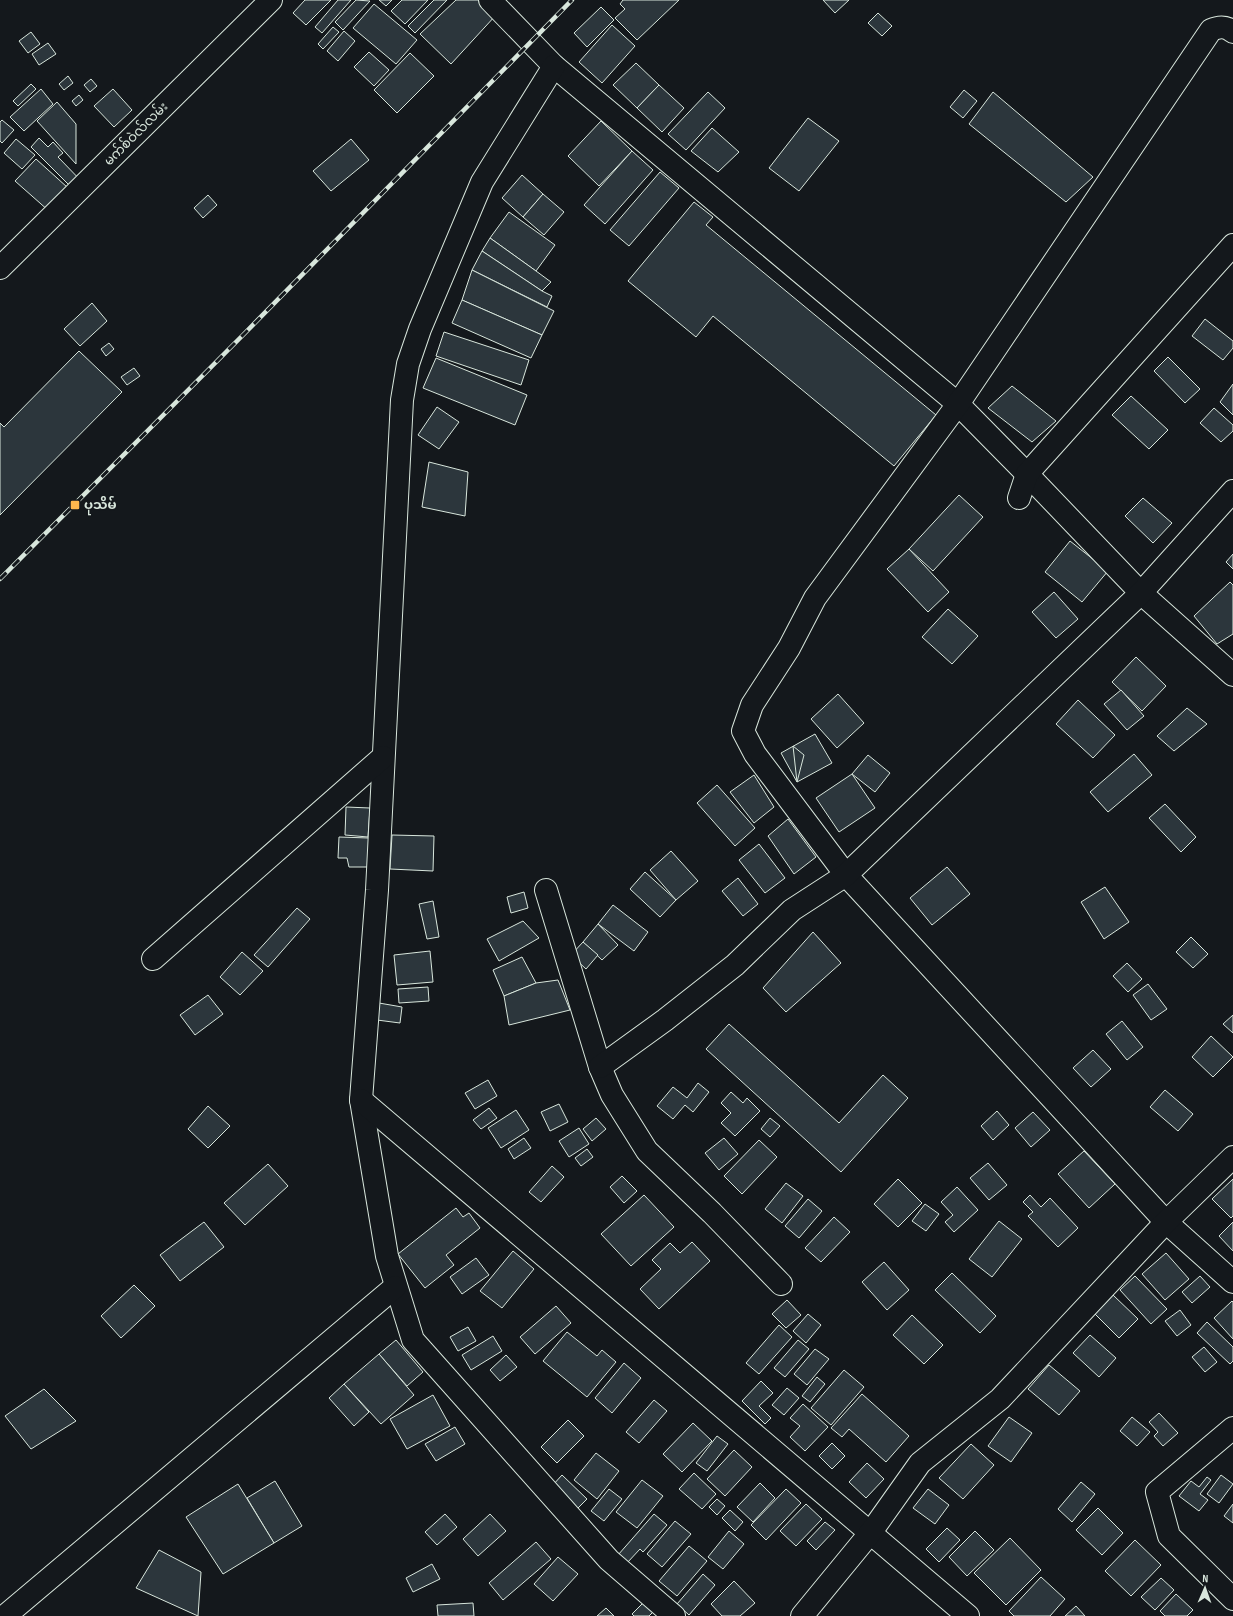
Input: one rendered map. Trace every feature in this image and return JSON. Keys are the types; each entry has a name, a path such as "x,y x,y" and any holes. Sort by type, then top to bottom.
{"street":[{"name":"မက်စ်ဝဲလ်လမ်း","path":"0,268 271,0"},
{"path":"490,0 554,66 958,404 1141,593 1233,675"},
{"path":"1233,32 1228,28 1219,27 1211,30 958,404 814,598 789,648 752,705 743,731 755,754 846,875 1166,1222 1233,1282"},
{"path":"554,66 482,182 420,330 408,364 402,400 377,890 361,1100 387,1256 413,1340 609,1560 674,1616"},
{"path":"1019,498 1027,474 1233,245"},
{"path":"600,1067 665,1020 735,965 792,910 846,875 1141,593 1233,491"},
{"path":"153,959 383,757"},
{"path":"546,890 600,1067 612,1095 647,1151 712,1213 781,1284"},
{"path":"361,1100 968,1616"},
{"path":"802,1616 871,1532 920,1463 1000,1399 1166,1222 1233,1157"},
{"path":"5,1616 396,1287"},
{"path":"1233,1428 1158,1492 1169,1536 1233,1599"}],"building":[{"path":"305,0 331,0 306,25 293,13"},
{"path":"338,0 351,0 322,33 315,27"},
{"path":"356,0 370,1 343,30 335,22"},
{"path":"379,0 392,0 386,6"},
{"path":"402,0 428,0 405,24 391,11"},
{"path":"434,0 447,0 415,33 408,26"},
{"path":"456,0 482,0 496,15 451,64 420,34"},
{"path":"623,0 679,0 637,40 615,18 625,9 620,4"},
{"path":"823,0 849,0 835,13"},
{"path":"374,4 417,40 396,64 353,28"},
{"path":"601,7 614,20 587,47 574,33"},
{"path":"878,13 892,26 882,36 868,23"},
{"path":"612,25 635,46 602,83 579,62"},
{"path":"333,27 339,32 323,49 318,44"},
{"path":"344,31 355,41 338,61 327,51"},
{"path":"31,32 40,44 28,53 19,41"},
{"path":"48,43 56,54 39,65 32,54"},
{"path":"369,52 389,70 374,86 354,67"},
{"path":"410,53 434,76 397,113 374,90"},
{"path":"636,63 659,85 637,108 613,85"},
{"path":"68,76 73,83 64,90 59,84"},
{"path":"91,79 97,86 90,92 84,85"},
{"path":"31,84 36,89 18,106 13,101"},
{"path":"659,85 684,108 662,132 637,108"},
{"path":"41,89 53,104 24,131 10,117"},
{"path":"113,89 132,110 114,127 94,106"},
{"path":"964,90 977,101 963,118 950,107"},
{"path":"708,92 725,108 686,150 668,134"},
{"path":"993,92 1093,177 1066,202 969,124"},
{"path":"79,95 83,100 76,106 72,101"},
{"path":"57,102 76,124 76,164 37,121"},
{"path":"808,118 839,141 799,191 769,168"},
{"path":"2,120 14,130 2,143 0,141 0,122"},
{"path":"601,121 632,151 599,186 568,156"},
{"path":"712,128 739,152 718,172 691,151"},
{"path":"39,138 48,147 53,142 63,153 58,157 88,188 80,196 31,147"},
{"path":"16,139 35,155 22,169 4,153"},
{"path":"351,139 369,160 331,191 313,171"},
{"path":"632,151 653,170 605,224 584,205"},
{"path":"36,159 78,197 58,219 15,181"},
{"path":"660,172 679,188 629,246 610,230"},
{"path":"522,175 543,194 523,217 502,198"},
{"path":"543,194 564,212 544,235 523,217"},
{"path":"208,195 217,205 203,218 194,208"},
{"path":"694,202 713,217 706,225 936,415 894,466 713,316 696,337 628,281"},
{"path":"509,212 555,245 536,271 490,238"},
{"path":"490,238 551,282 542,291 482,251"},
{"path":"482,251 542,291 552,296 547,307 472,270"},
{"path":"472,270 554,311 542,335 462,300"},
{"path":"462,300 542,335 531,358 452,323"},
{"path":"92,303 107,321 80,346 64,329"},
{"path":"1205,319 1233,341 1233,348 1223,360 1192,336"},
{"path":"444,332 529,360 521,385 436,356"},
{"path":"109,343 114,349 106,356 101,349"},
{"path":"79,351 122,392 0,515 0,423 4,427"},
{"path":"1168,357 1200,389 1185,403 1154,371"},
{"path":"436,358 527,395 515,425 423,388"},
{"path":"134,368 140,376 127,385 121,377"},
{"path":"1233,384 1233,415 1220,402"},
{"path":"1012,386 1056,421 1032,442 988,408"},
{"path":"1131,396 1168,430 1149,449 1112,415"},
{"path":"437,407 459,422 439,449 418,435"},
{"path":"1214,408 1233,425 1233,431 1221,442 1200,423"},
{"path":"429,462 468,472 465,516 422,507"},
{"path":"959,495 983,517 933,571 909,549"},
{"path":"1143,498 1172,523 1153,543 1125,516"},
{"path":"1070,541 1108,571 1082,602 1045,572"},
{"path":"909,549 949,592 928,612 887,569"},
{"path":"1233,554 1233,569 1226,562"},
{"path":"1230,582 1233,585 1233,634 1217,644 1194,616"},
{"path":"1054,592 1078,619 1056,638 1032,612"},
{"path":"948,609 978,636 952,664 922,637"},
{"path":"1136,657 1166,686 1142,711 1112,682"},
{"path":"1121,690 1144,716 1127,730 1104,704"},
{"path":"838,694 864,723 837,748 811,719"},
{"path":"1078,700 1115,735 1093,758 1056,724"},
{"path":"1187,708 1207,724 1174,751 1157,736"},
{"path":"815,734 832,763 797,782 781,753"},
{"path":"793,746 804,755 797,782"},
{"path":"1134,754 1152,775 1108,812 1090,792"},
{"path":"868,755 890,773 875,792 852,774"},
{"path":"852,774 875,808 839,832 816,798"},
{"path":"754,775 774,807 754,823 730,792"},
{"path":"717,785 755,828 735,846 697,803"},
{"path":"1165,804 1196,837 1181,852 1149,818"},
{"path":"346,807 370,808 368,837 345,835"},
{"path":"788,819 816,857 794,874 768,836"},
{"path":"392,835 434,836 433,871 390,869"},
{"path":"339,837 369,838 368,867 349,867 347,858 338,858"},
{"path":"759,844 785,878 765,893 739,860"},
{"path":"671,851 698,881 676,900 650,870"},
{"path":"947,867 970,894 932,925 910,898"},
{"path":"645,872 676,900 660,917 630,889"},
{"path":"738,878 758,904 743,916 722,891"},
{"path":"1105,887 1129,922 1104,939 1081,902"},
{"path":"524,892 528,908 511,913 507,897"},
{"path":"433,901 439,937 427,939 419,904"},
{"path":"613,905 648,932 634,951 598,924"},
{"path":"297,908 310,919 268,967 254,955"},
{"path":"523,921 539,938 499,961 487,939"},
{"path":"598,924 618,945 602,960 583,942"},
{"path":"813,932 841,963 786,1012 763,988"},
{"path":"1191,937 1208,954 1193,968 1176,952"},
{"path":"583,942 598,955 586,969 571,955"},
{"path":"430,951 433,982 397,985 394,955"},
{"path":"242,952 263,971 240,995 220,977"},
{"path":"522,957 536,983 504,996 493,970"},
{"path":"1127,963 1142,979 1128,992 1113,976"},
{"path":"558,980 570,1010 509,1025 504,996 536,983"},
{"path":"1148,984 1167,1009 1151,1020 1133,995"},
{"path":"428,987 429,1001 399,1003 398,989"},
{"path":"208,995 223,1014 195,1035 180,1015"},
{"path":"379,1003 402,1007 400,1023 377,1020"},
{"path":"1233,1015 1233,1033 1223,1024"},
{"path":"1122,1021 1143,1047 1127,1060 1106,1034"},
{"path":"729,1024 839,1123 883,1075 908,1098 841,1172 706,1049"},
{"path":"1211,1036 1233,1057 1213,1077 1192,1057"},
{"path":"1093,1050 1111,1069 1091,1087 1073,1068"},
{"path":"488,1080 497,1096 475,1109 465,1093"},
{"path":"698,1083 709,1092 693,1112 685,1105 673,1119 657,1106 673,1087 687,1098"},
{"path":"1165,1090 1193,1114 1178,1131 1150,1107"},
{"path":"731,1092 743,1103 747,1098 760,1111 735,1136 721,1123 731,1113 721,1103"},
{"path":"559,1104 568,1122 550,1131 541,1112"},
{"path":"208,1106 230,1126 208,1148 188,1129"},
{"path":"489,1108 497,1118 481,1129 473,1120"},
{"path":"516,1110 529,1130 501,1148 488,1128"},
{"path":"997,1111 1009,1125 993,1140 981,1126"},
{"path":"1033,1112 1050,1130 1031,1147 1015,1128"},
{"path":"596,1118 606,1129 592,1141 583,1129"},
{"path":"770,1118 780,1126 770,1137 761,1129"},
{"path":"579,1128 589,1144 569,1157 559,1141"},
{"path":"524,1138 531,1148 514,1159 508,1149"},
{"path":"724,1138 738,1154 719,1170 705,1153"},
{"path":"759,1140 777,1157 742,1194 724,1176"},
{"path":"587,1149 593,1157 581,1166 575,1158"},
{"path":"1084,1151 1115,1184 1089,1208 1058,1174"},
{"path":"988,1163 1007,1185 989,1200 970,1178"},
{"path":"268,1164 288,1186 245,1225 224,1203"},
{"path":"552,1166 564,1177 541,1202 529,1192"},
{"path":"622,1176 637,1191 624,1203 610,1187"},
{"path":"898,1179 922,1203 898,1227 874,1204"},
{"path":"1233,1179 1233,1216 1231,1218 1212,1199"},
{"path":"786,1183 803,1196 782,1223 765,1209"},
{"path":"957,1187 978,1210 954,1232 945,1222 953,1215 941,1202"},
{"path":"644,1195 674,1227 631,1266 601,1234"},
{"path":"1030,1195 1041,1207 1050,1198 1078,1228 1058,1247 1028,1216 1033,1212 1023,1202"},
{"path":"808,1199 822,1211 799,1238 785,1226"},
{"path":"925,1204 939,1214 926,1231 912,1221"},
{"path":"456,1208 463,1217 469,1213 480,1228 446,1255 454,1265 425,1288 398,1254"},
{"path":"834,1217 850,1232 821,1262 805,1248"},
{"path":"999,1221 1022,1239 992,1277 969,1259"},
{"path":"204,1222 224,1247 180,1281 160,1255"},
{"path":"1233,1222 1233,1251 1219,1236"},
{"path":"692,1242 710,1261 659,1309 640,1289 661,1269 652,1260 670,1243 680,1253"},
{"path":"513,1251 534,1269 502,1308 480,1291"},
{"path":"1166,1253 1189,1279 1165,1300 1142,1274"},
{"path":"476,1258 489,1275 462,1294 450,1277"},
{"path":"884,1262 909,1290 887,1310 862,1282"},
{"path":"952,1273 996,1316 980,1333 935,1290"},
{"path":"1135,1276 1167,1309 1151,1324 1120,1290"},
{"path":"1200,1276 1210,1287 1192,1303 1182,1292"},
{"path":"134,1285 155,1306 121,1338 101,1316"},
{"path":"1113,1295 1138,1319 1119,1338 1095,1314"},
{"path":"787,1300 801,1315 786,1328 772,1314"},
{"path":"1232,1301 1233,1302 1233,1339 1214,1318"},
{"path":"556,1306 571,1323 535,1354 520,1337"},
{"path":"1180,1310 1191,1325 1177,1336 1165,1321"},
{"path":"808,1314 821,1325 806,1343 793,1331"},
{"path":"912,1315 943,1345 924,1364 893,1335"},
{"path":"1207,1322 1233,1347 1233,1361 1230,1364 1197,1333"},
{"path":"779,1325 792,1337 759,1374 746,1363"},
{"path":"468,1327 476,1341 458,1351 450,1337"},
{"path":"567,1332 597,1356 602,1350 616,1362 587,1397 543,1361"},
{"path":"1090,1335 1116,1358 1099,1377 1073,1353"},
{"path":"493,1336 502,1351 471,1370 462,1355"},
{"path":"396,1340 423,1372 407,1386 379,1354"},
{"path":"798,1340 809,1349 785,1377 774,1368"},
{"path":"1204,1347 1217,1362 1205,1372 1192,1357"},
{"path":"815,1349 829,1359 807,1385 794,1374"},
{"path":"379,1354 414,1395 381,1424 344,1384"},
{"path":"506,1355 517,1367 500,1381 490,1370"},
{"path":"624,1363 641,1378 612,1413 595,1398"},
{"path":"1049,1365 1080,1391 1059,1415 1028,1389"},
{"path":"844,1370 864,1387 831,1425 811,1408"},
{"path":"817,1377 825,1384 810,1402 802,1396"},
{"path":"761,1381 773,1393 759,1406 771,1418 765,1424 742,1401"},
{"path":"344,1384 369,1412 354,1426 329,1398"},
{"path":"787,1388 799,1398 784,1415 772,1405"},
{"path":"44,1389 76,1421 31,1449 5,1416"},
{"path":"862,1394 909,1436 886,1462 849,1429 842,1437 831,1428"},
{"path":"433,1395 450,1426 407,1449 390,1419"},
{"path":"654,1400 667,1411 639,1443 626,1432"},
{"path":"803,1404 828,1427 805,1451 790,1437 800,1426 790,1418"},
{"path":"1159,1413 1178,1433 1163,1446 1154,1436 1158,1432 1149,1422"},
{"path":"1009,1417 1032,1433 1011,1462 988,1446"},
{"path":"1132,1417 1150,1432 1137,1446 1120,1431"},
{"path":"568,1420 584,1436 557,1463 541,1447"},
{"path":"693,1423 712,1441 682,1472 663,1454"},
{"path":"455,1427 465,1444 436,1461 425,1444"},
{"path":"717,1436 728,1444 707,1471 696,1463"},
{"path":"832,1443 845,1456 832,1469 819,1456"},
{"path":"971,1444 994,1465 963,1499 939,1478"},
{"path":"734,1450 752,1467 725,1496 707,1479"},
{"path":"596,1453 619,1471 597,1499 574,1480"},
{"path":"867,1463 884,1479 866,1498 849,1482"},
{"path":"694,1473 716,1494 702,1509 679,1489"},
{"path":"562,1475 587,1499 577,1509 552,1486"},
{"path":"1221,1475 1233,1484 1219,1503 1207,1494"},
{"path":"1207,1477 1211,1480 1200,1494 1208,1500 1199,1511 1179,1496 1191,1481 1199,1487"},
{"path":"642,1480 663,1496 637,1528 616,1512"},
{"path":"275,1481 302,1526 274,1543 247,1498"},
{"path":"1081,1482 1095,1494 1072,1522 1058,1509"},
{"path":"760,1483 775,1498 753,1522 737,1507"},
{"path":"238,1484 274,1543 223,1574 186,1517"},
{"path":"609,1489 622,1499 604,1521 591,1511"},
{"path":"786,1489 801,1503 766,1540 751,1525"},
{"path":"928,1489 949,1505 935,1524 913,1508"},
{"path":"717,1499 725,1506 717,1515 709,1507"},
{"path":"806,1504 822,1519 796,1546 780,1531"},
{"path":"1233,1504 1233,1523 1224,1516"},
{"path":"1098,1508 1123,1533 1102,1555 1076,1530"},
{"path":"730,1510 743,1522 735,1531 722,1518"},
{"path":"445,1514 457,1527 437,1545 425,1532"},
{"path":"490,1514 506,1531 478,1556 463,1539"},
{"path":"654,1514 667,1525 643,1552 640,1549 627,1563 618,1555"},
{"path":"675,1521 691,1534 662,1567 647,1554"},
{"path":"825,1522 835,1530 816,1550 807,1541"},
{"path":"947,1528 960,1540 939,1562 926,1549"},
{"path":"729,1531 744,1544 723,1569 708,1557"},
{"path":"975,1531 994,1550 967,1576 949,1557"},
{"path":"1010,1538 1041,1570 1006,1605 974,1573"},
{"path":"1135,1540 1161,1565 1131,1596 1105,1571"},
{"path":"536,1542 551,1559 503,1600 489,1583"},
{"path":"689,1546 707,1561 677,1596 659,1581"},
{"path":"159,1550 201,1572 198,1616 136,1588"},
{"path":"558,1557 578,1574 553,1601 534,1584"},
{"path":"432,1564 440,1579 413,1592 406,1578"},
{"path":"703,1574 715,1585 689,1615 677,1604"},
{"path":"1041,1577 1065,1599 1050,1616 1014,1616 1009,1611"},
{"path":"1161,1578 1174,1590 1155,1610 1141,1597"},
{"path":"734,1581 755,1603 740,1616 722,1616 711,1604"},
{"path":"1176,1594 1193,1610 1187,1616 1165,1616 1160,1611"},
{"path":"473,1603 474,1616 438,1616 437,1605"},
{"path":"643,1603 653,1612 649,1616 634,1616 632,1614"},
{"path":"1076,1606 1085,1616 1065,1616"},
{"path":"606,1608 614,1616 597,1616"}],"railway":[{"path":"0,579 245,333 572,0"}],"place":[{"name":"ပုသိမ်","path":"75,505"}]}
